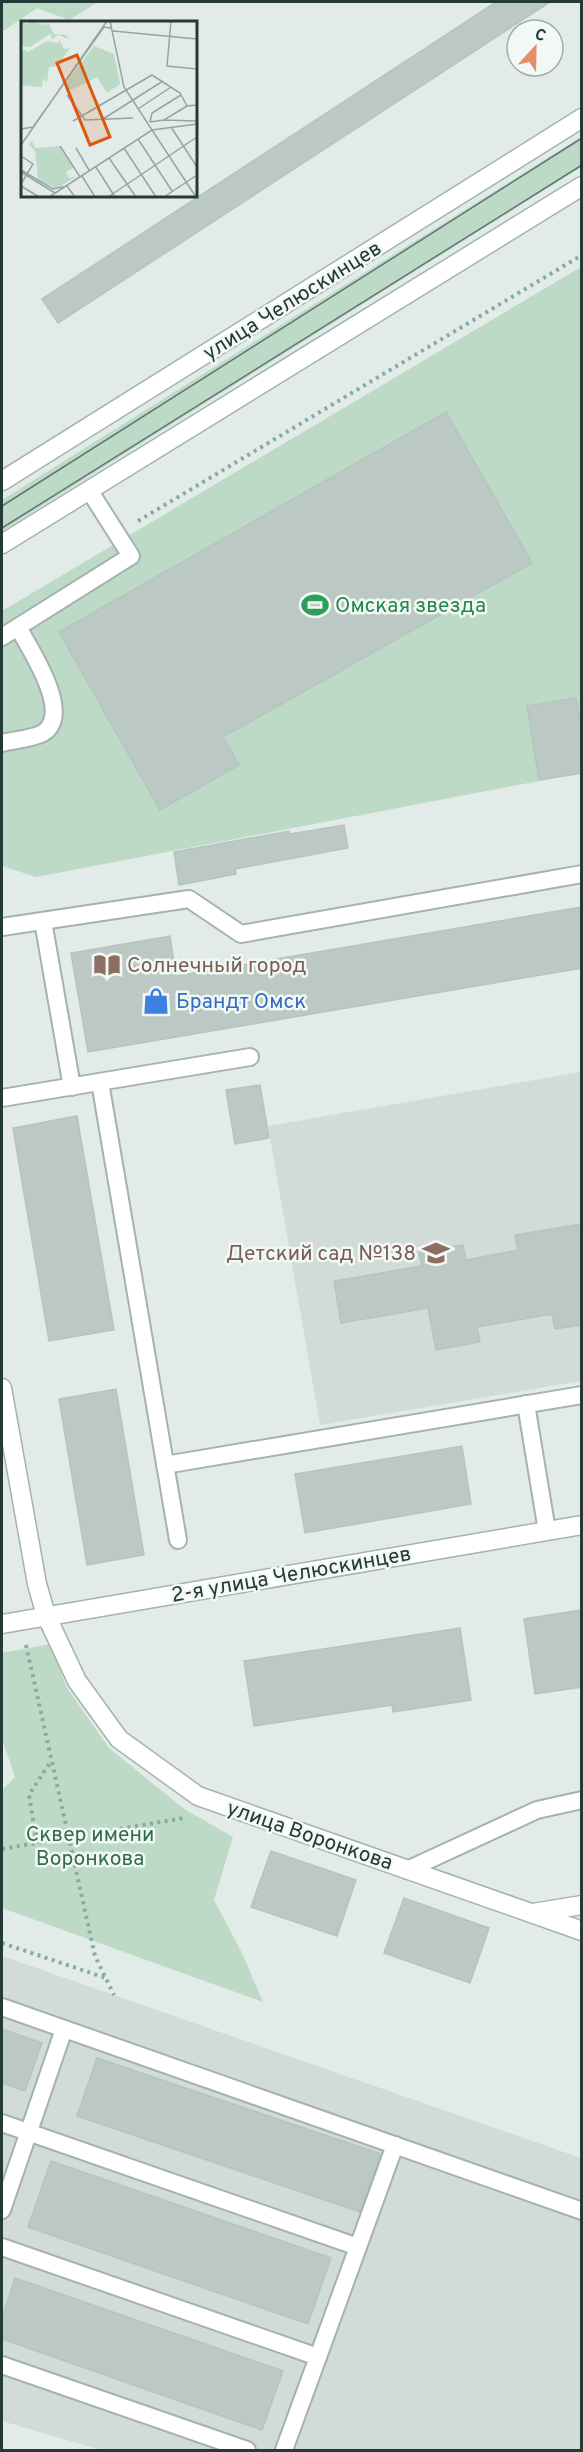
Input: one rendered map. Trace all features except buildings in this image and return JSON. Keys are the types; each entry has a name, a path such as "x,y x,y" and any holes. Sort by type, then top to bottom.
{"street":[{"name":"улица Челюскинцев","path":"2,481 582,118"},
{"path":"2,544 582,186"},
{"name":"улица Воронкова","path":"2,1388 37,1584 46,1615 77,1681 119,1739 198,1796 582,1931"},
{"name":"2-я улица Челюскинцев","path":"2,1624 582,1525"},
{"path":"530,1913 582,1905"}],"lane":[{"path":"2,637 131,556 89,490"},
{"path":"2,743 43,733 52,723 54,708 50,687 18,627"},
{"path":"2,927 189,899 241,934 582,874"},
{"path":"43,921 72,1087"},
{"path":"2,1098 250,1056"},
{"path":"100,1082 178,1540"},
{"path":"165,1465 582,1395"},
{"path":"525,1404 547,1531"},
{"path":"407,1869 537,1810 582,1800"},
{"path":"2,2007 582,2211"},
{"path":"2,2210 64,2030"},
{"path":"2,2123 358,2247"},
{"path":"284,2451 394,2145"},
{"path":"2,2247 318,2357"},
{"path":"2,2365 247,2451"}],"path":[{"path":"117,534 582,255"},
{"path":"21,1620 95,1956 114,1995"},
{"path":"37,1843 29,1795 52,1761"},
{"path":"2,1849 190,1816"},
{"path":"2,1943 106,1978"}],"shaded area":[{"name":"Детский сад №138","path":"581,1072 581,1381 320,1425 268,1126"},
{"path":"2,1956 581,2158 581,2450 101,2450 2,2421"}],"green space":[{"path":"2,2 98,2 69,20 37,8 2,32"},
{"path":"581,137 581,167 2,531 2,500"},
{"path":"581,267 581,773 36,877 2,866 2,611"},
{"name":"Сквер имени Воронкова","path":"50,1644 67,1688 109,1748 184,1809 233,1837 214,1900 242,1953 263,2002 2,1908 2,1790 15,1777 2,1739 2,1653"}],"tram line":[{"path":"2,506 582,138"},
{"path":"2,528 582,165"}],"place":[{"name":"Омская звезда","path":"315,605"},
{"name":"Солнечный город","path":"107,965"},
{"name":"Брандт Омск","path":"156,1001"},
{"name":"Детский сад №138","path":"436,1253"}]}
